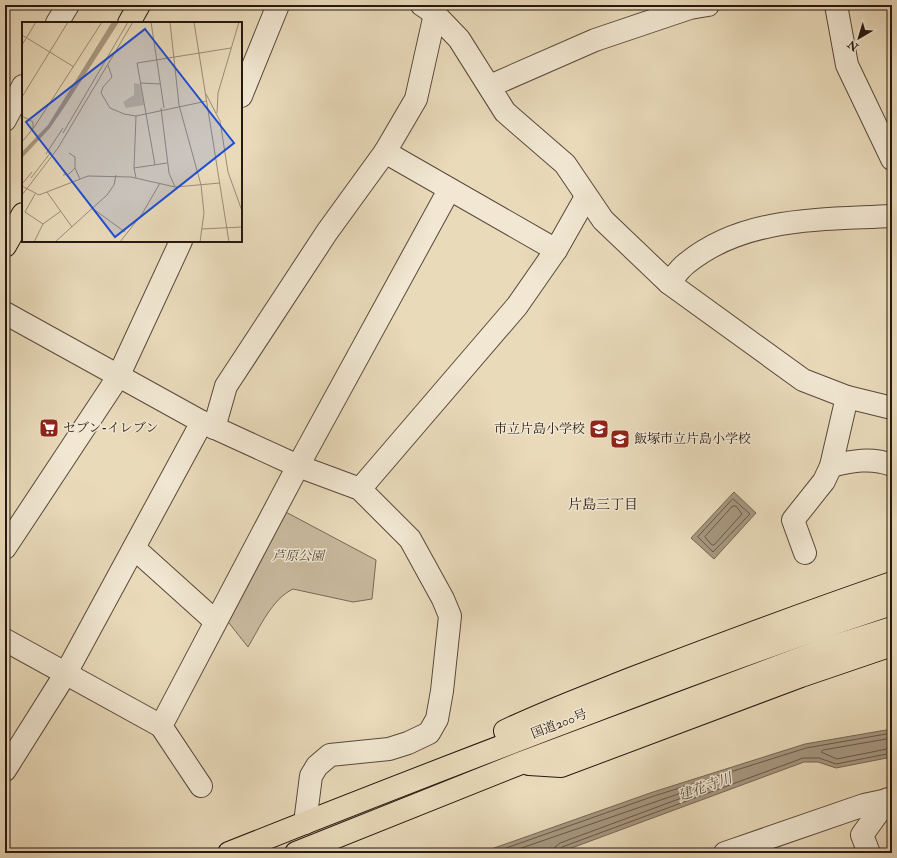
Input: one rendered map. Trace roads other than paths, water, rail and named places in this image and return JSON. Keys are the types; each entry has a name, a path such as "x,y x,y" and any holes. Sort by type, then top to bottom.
{"highway":[{"path":"130,22 139,5"},
{"path":"5,246 22,216"},
{"path":"344,806 536,716 772,625 892,583"},
{"name":"国道200号","path":"229,853 344,806 668,683 892,604"},
{"name":"国道200号","path":"296,853 521,763 825,649 892,628"},
{"path":"521,763 561,766 801,676 892,645"}],"street":[{"path":"58,22 68,5"},
{"path":"242,94 278,5"},
{"path":"490,86 595,40 690,8 708,5"},
{"path":"836,5 847,65 892,159"},
{"path":"429,9 458,38 490,86 505,112 565,164 603,220 668,283 803,380 848,397 892,408"},
{"path":"5,770 66,673 134,548 208,425 226,386 327,232 386,152 416,100 429,9"},
{"path":"5,120 22,88"},
{"path":"386,152 449,190 556,250"},
{"path":"160,726 298,466 449,190"},
{"path":"360,489 517,306 556,250 586,197"},
{"path":"668,283 687,263 712,246 746,231 785,222 892,216"},
{"path":"5,548 118,377 181,242"},
{"path":"5,313 118,377 208,425 298,466 360,489 410,539 443,599 450,616 442,691 437,719 429,733 408,743 389,749 330,755 317,766 310,776 305,822"},
{"path":"805,553 793,520 824,481 831,466 848,397"},
{"path":"831,466 861,460 881,461 892,465"},
{"path":"134,548 215,621"},
{"path":"5,640 160,726 201,786"},
{"path":"726,853 864,805 890,799"},
{"path":"869,853 862,835 890,799"}],"water":[{"path":"734,492 756,513 714,559 691,538"},
{"name":"建花寺川","path":"892,729 892,757 836,768 818,762 804,762 558,853 480,853 653,792 805,744"}],"place":[{"name":"セブン-イレブン","path":"49,428"},
{"name":"市立片島小学校","path":"599,429"},
{"name":"飯塚市立片島小学校","path":"620,439"}],"district":[{"name":"片島三丁目","path":"603,504"}],"park label":[{"name":"芦原公園","path":"298,556"}]}
